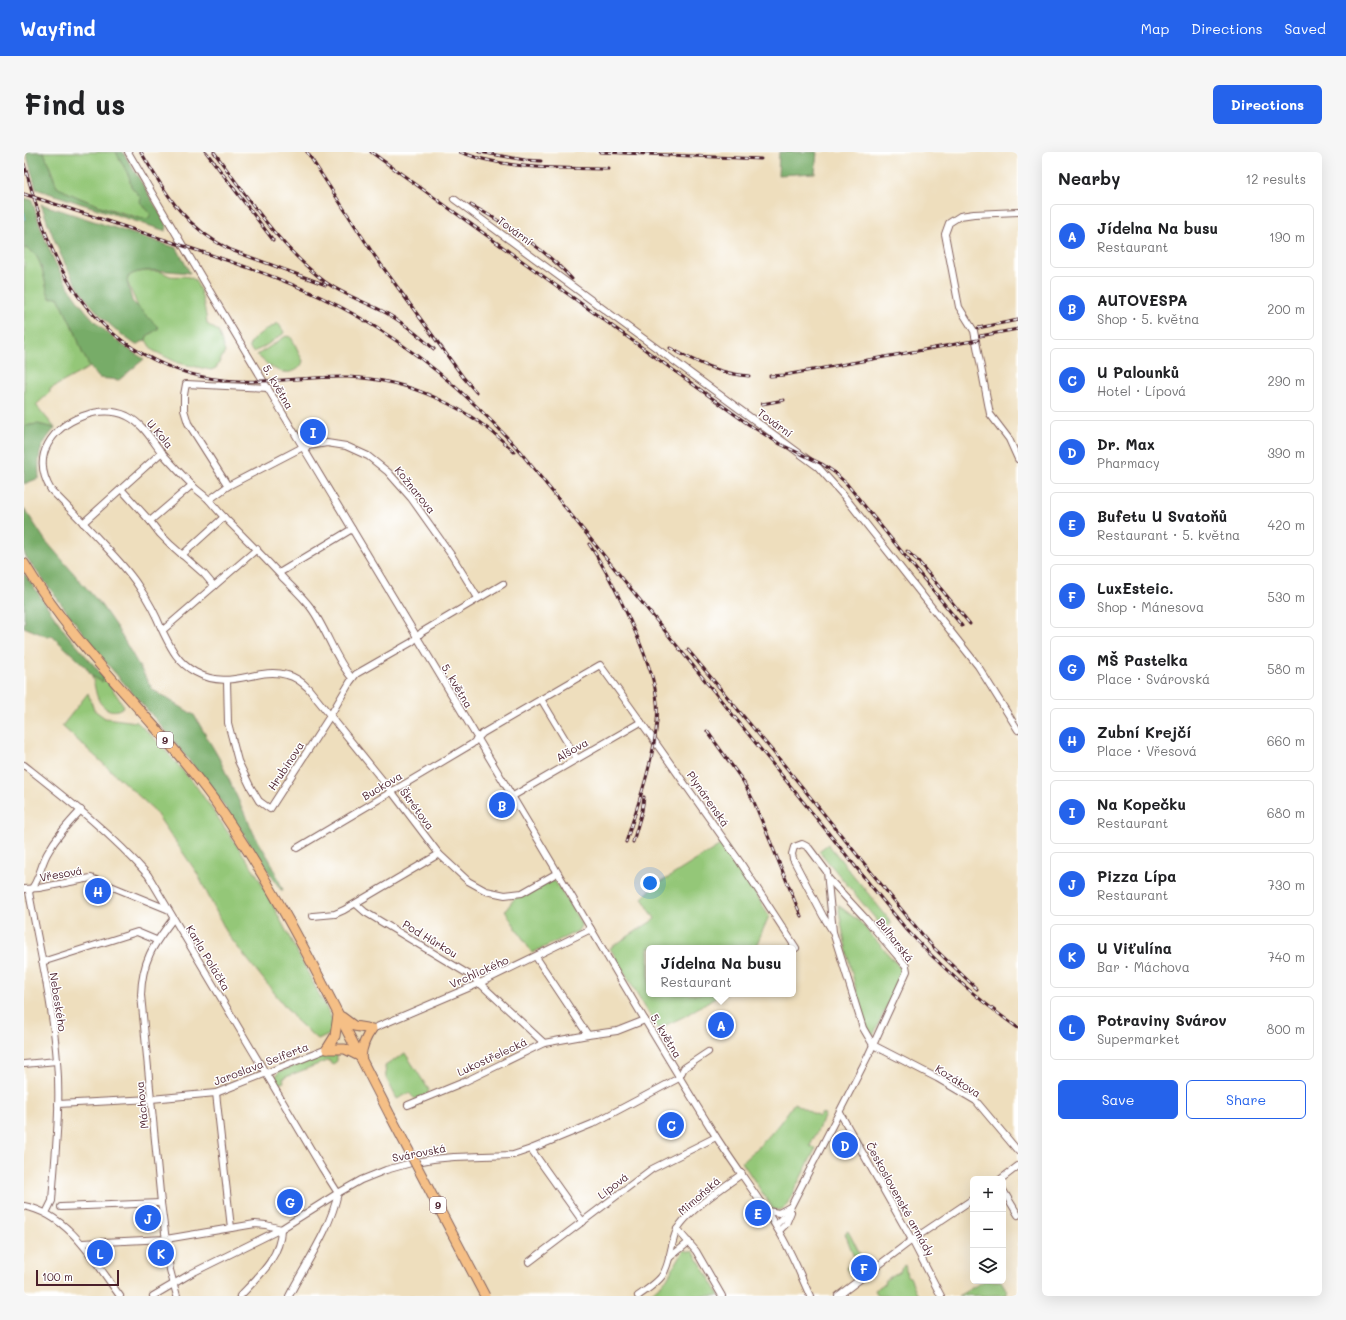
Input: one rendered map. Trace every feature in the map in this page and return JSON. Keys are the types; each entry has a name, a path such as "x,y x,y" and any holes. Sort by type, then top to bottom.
{"main road":[{"name":"9","path":"24,563 50,603 70,629 192,771 213,799 262,873 338,1013 485,1296"},
{"path":"327,1049 345,1049 360,1057 362,1046 372,1029 354,1026 338,1013"},
{"path":"327,1049 335,1036 338,1013"}],"street":[{"name":"5. května","path":"128,152 416,638 514,796 557,873 679,1078 716,1137 767,1211 777,1228 810,1296"},
{"name":"Tovární","path":"454,199 818,467 844,496 978,666 1018,730"},
{"path":"1018,212 960,216 949,223 945,234 959,307 974,331 990,414 1009,439 1018,459"},
{"path":"228,486 188,423 184,410 186,384 268,388"},
{"name":"U Kola","path":"287,675 271,673 227,681 205,677 185,665 176,656 139,587 124,567 51,490 46,481 42,460 48,443 57,433 77,418 93,413 118,413 134,420 141,426 192,485 209,500 257,549 311,608 352,678"},
{"name":"Kožnarova","path":"209,500 228,486 303,447 327,443 346,446 368,456 388,472 411,498 452,556 478,598"},
{"path":"83,523 162,452"},
{"path":"150,521 192,485"},
{"path":"121,489 160,534 204,574 214,586"},
{"path":"182,554 224,517"},
{"path":"279,573 352,529"},
{"path":"163,630 257,549"},
{"name":"Hrubínova","path":"227,681 228,723 238,761 259,801 270,809 330,716 352,678 356,674 412,642 422,632 503,584"},
{"name":"Buckova","path":"297,848 472,744 483,733 600,665"},
{"name":"Plynárenská","path":"600,665 642,722 740,862 794,945"},
{"name":"Škrétova","path":"287,675 300,681 308,688 392,792 439,854 468,881 486,892 505,895 522,893 557,873"},
{"path":"541,699 577,759"},
{"name":"Alšova","path":"514,796 642,722"},
{"name":"Karla Poláčka","path":"24,765 81,810 148,875 338,1193"},
{"name":"Nebeského","path":"46,1213 52,1201 58,1104 57,1061 42,962 28,892 36,888 41,868 52,845 61,832 81,810"},
{"name":"Bulharská","path":"777,1228 791,1206 840,1113 907,971 906,966 861,913 829,879 823,866 809,848 802,844 794,847 792,854 793,859 833,932"},
{"path":"313,916 335,914 356,904 439,854"},
{"name":"Vřesová","path":"24,889 91,878 167,909"},
{"name":"Bulharská","path":"829,879 833,932 863,1028 873,1045"},
{"name":"Pod Hůrkou","path":"356,904 365,912 444,959 480,983 544,1044"},
{"name":"Máchova","path":"173,919 156,940 149,954 141,978 141,995 161,1203 170,1270 177,1296"},
{"name":"Vrchlického","path":"372,1029 480,983 591,929"},
{"path":"42,962 137,932 156,940"},
{"path":"536,956 588,1035"},
{"name":"Lukostřelecká","path":"408,1105 464,1082 544,1044 617,1031 645,1020"},
{"name":"Kozákova","path":"873,1045 937,1078 976,1101 1018,1152"},
{"name":"Jaroslava Seiferta","path":"58,1104 151,1099 216,1093 327,1049"},
{"path":"679,1078 684,1068 708,1052"},
{"path":"24,1064 57,1061"},
{"name":"Svárovská","path":"153,1296 192,1273 281,1229 338,1193 374,1175 411,1163 454,1157 513,1155 592,1124 679,1078"},
{"path":"216,1093 231,1228"},
{"name":"Československé armády","path":"840,1113 912,1240 941,1296"},
{"name":"Lípová","path":"529,1262 652,1169 716,1137"},
{"path":"531,1149 583,1222"},
{"path":"1005,1176 1018,1166"},
{"name":"Mimoňská","path":"638,1296 661,1278 677,1229 704,1202 742,1174"},
{"path":"288,1296 322,1235 335,1206 338,1193"},
{"path":"1006,1195 1018,1215"},
{"path":"838,1296 912,1240 970,1201"},
{"path":"61,1207 161,1203"},
{"path":"24,1206 37,1208 70,1230 82,1243 120,1296"},
{"path":"767,1211 779,1213 785,1211 791,1206"},
{"path":"82,1243 166,1239 255,1224 266,1224 281,1229 281,1237 270,1263 240,1296"},
{"path":"677,1229 696,1251 722,1296"},
{"path":"668,1259 689,1242"}],"green space":[{"path":"26,152 44,152 57,187 88,202 115,212 148,219 151,214 140,202 141,198 131,186 129,176 116,152 123,152 167,225 166,231 36,189"},
{"path":"34,152 116,152 129,176 131,186 151,214 148,219 133,216 89,202 57,187 49,165"},
{"path":"779,152 817,152 815,173 778,175"},
{"path":"24,198 32,200 49,249 72,292 102,328 121,344 144,359 119,380 99,378 90,367 82,352 76,334 58,297 50,298 42,269 36,255 31,250 24,248"},
{"path":"41,204 177,248 190,273 148,271 133,274 128,277 127,281 132,301 159,328 147,336 146,340 136,345 117,331 87,300 66,265"},
{"path":"24,248 31,250 36,255 42,268 50,298 58,297 90,367 50,389 50,392 36,405 55,428 37,424 24,426"},
{"path":"146,271 162,272 170,276 189,277 195,281 198,286 206,313 207,324 218,331 225,352 216,368 211,370 178,363 152,350 146,340 147,336 159,328 138,307 127,281 132,274"},
{"path":"278,323 284,332 283,334 262,348 253,352 249,347 254,339"},
{"path":"286,336 290,336 303,361 301,366 290,372 275,369 257,355"},
{"path":"37,424 55,428 46,440 39,456 39,478 24,484 24,426"},
{"path":"24,508 45,540 101,605 117,628 153,690 194,715 219,758 254,834 271,862 283,890 281,890 216,794 164,729 102,658 26,557 24,552"},
{"path":"24,573 66,633 104,677 102,682 92,676 86,667 52,636 48,637 24,627"},
{"path":"92,676 102,682 104,677 124,706 114,711 104,707 99,701"},
{"path":"88,693 94,710 105,718 137,722 158,742 196,786 256,873 337,1031 318,1040 296,1020 228,935 197,873 153,809 62,726"},
{"path":"725,842 769,916 756,945 646,945 646,997 715,997 685,1016 658,1029 610,948 655,919 642,898 655,886"},
{"path":"828,844 892,923 884,929 819,851"},
{"path":"555,881 581,923 581,926 578,931 532,953 505,911 514,899 547,882"},
{"path":"838,905 859,921 903,971 873,1036 867,1026 861,1010 846,949"},
{"path":"337,1051 337,1061 332,1065 329,1060 283,1078 284,1082 278,1084 274,1078 279,1072 324,1054"},
{"path":"405,1053 429,1090 427,1094 415,1099 409,1093 397,1099 386,1078 385,1066"},
{"path":"794,1103 819,1117 822,1113 825,1115 810,1146 816,1148 786,1206 777,1210 773,1209 742,1162 770,1134"},
{"path":"848,1231 863,1260 859,1262 856,1267 857,1269 853,1273 855,1277 853,1278 846,1268 855,1260 845,1233"},
{"path":"684,1250 691,1252 693,1251 720,1296 647,1296 666,1280"},
{"path":"905,1265 907,1276 910,1277 918,1296 878,1296 875,1290 885,1283 884,1281 901,1270 901,1268"},
{"path":"979,1284 1003,1284 1007,1291 1007,1295 958,1296"}],"waterway":[{"path":"24,213 24,219"}],"railway":[{"path":"141,152 168,196 201,231 231,250 326,285"},
{"path":"206,152 273,240"},
{"path":"214,152 278,237 308,267 331,286 393,317 434,349"},
{"path":"307,152 374,255 463,377 476,392"},
{"path":"371,152 748,424 780,444 822,464 834,472 846,483 962,626"},
{"path":"460,152 478,158 515,165 553,168 609,169"},
{"path":"479,152 525,160 541,161"},
{"path":"600,152 761,159"},
{"path":"24,164 49,243 72,287 87,307 104,325 123,341 143,354 166,365 213,379 252,381 348,377 394,383 416,390 459,409 497,436 514,452"},
{"path":"24,194 233,262 297,286 337,305 380,330 443,376 481,411 517,448 906,929 959,982 1018,1028"},
{"path":"471,205 525,238 550,257 572,279"},
{"path":"978,328 1018,320"},
{"path":"980,336 1018,329"},
{"path":"770,376 785,375 978,340"},
{"path":"670,348 718,370 749,376"},
{"path":"762,404 784,400"},
{"path":"589,544 615,589 637,636 652,677 657,699 657,721 653,751 626,842"},
{"path":"907,551 918,561 970,624"},
{"path":"688,650 933,947 977,989"},
{"path":"707,731 743,781 754,802 801,916"},
{"path":"633,842 642,811 644,797"}],"place":[{"name":"Na Kopečku","path":"313,432"},
{"name":"AUTOVESPA","path":"502,805"},
{"name":"Zubní Krejčí","path":"98,891"},
{"name":"Jídelna Na busu","path":"721,1025"},
{"name":"U Palounků","path":"671,1125"},
{"name":"Dr. Max","path":"845,1145"},
{"name":"MŠ Pastelka","path":"290,1202"},
{"name":"Bufetu U Svatoňů","path":"758,1213"},
{"name":"Pizza Lípa","path":"148,1218"},
{"name":"Potraviny Svárov","path":"100,1253"},
{"name":"U Viťulína","path":"161,1253"},
{"name":"LuxEsteic.","path":"864,1268"}]}
